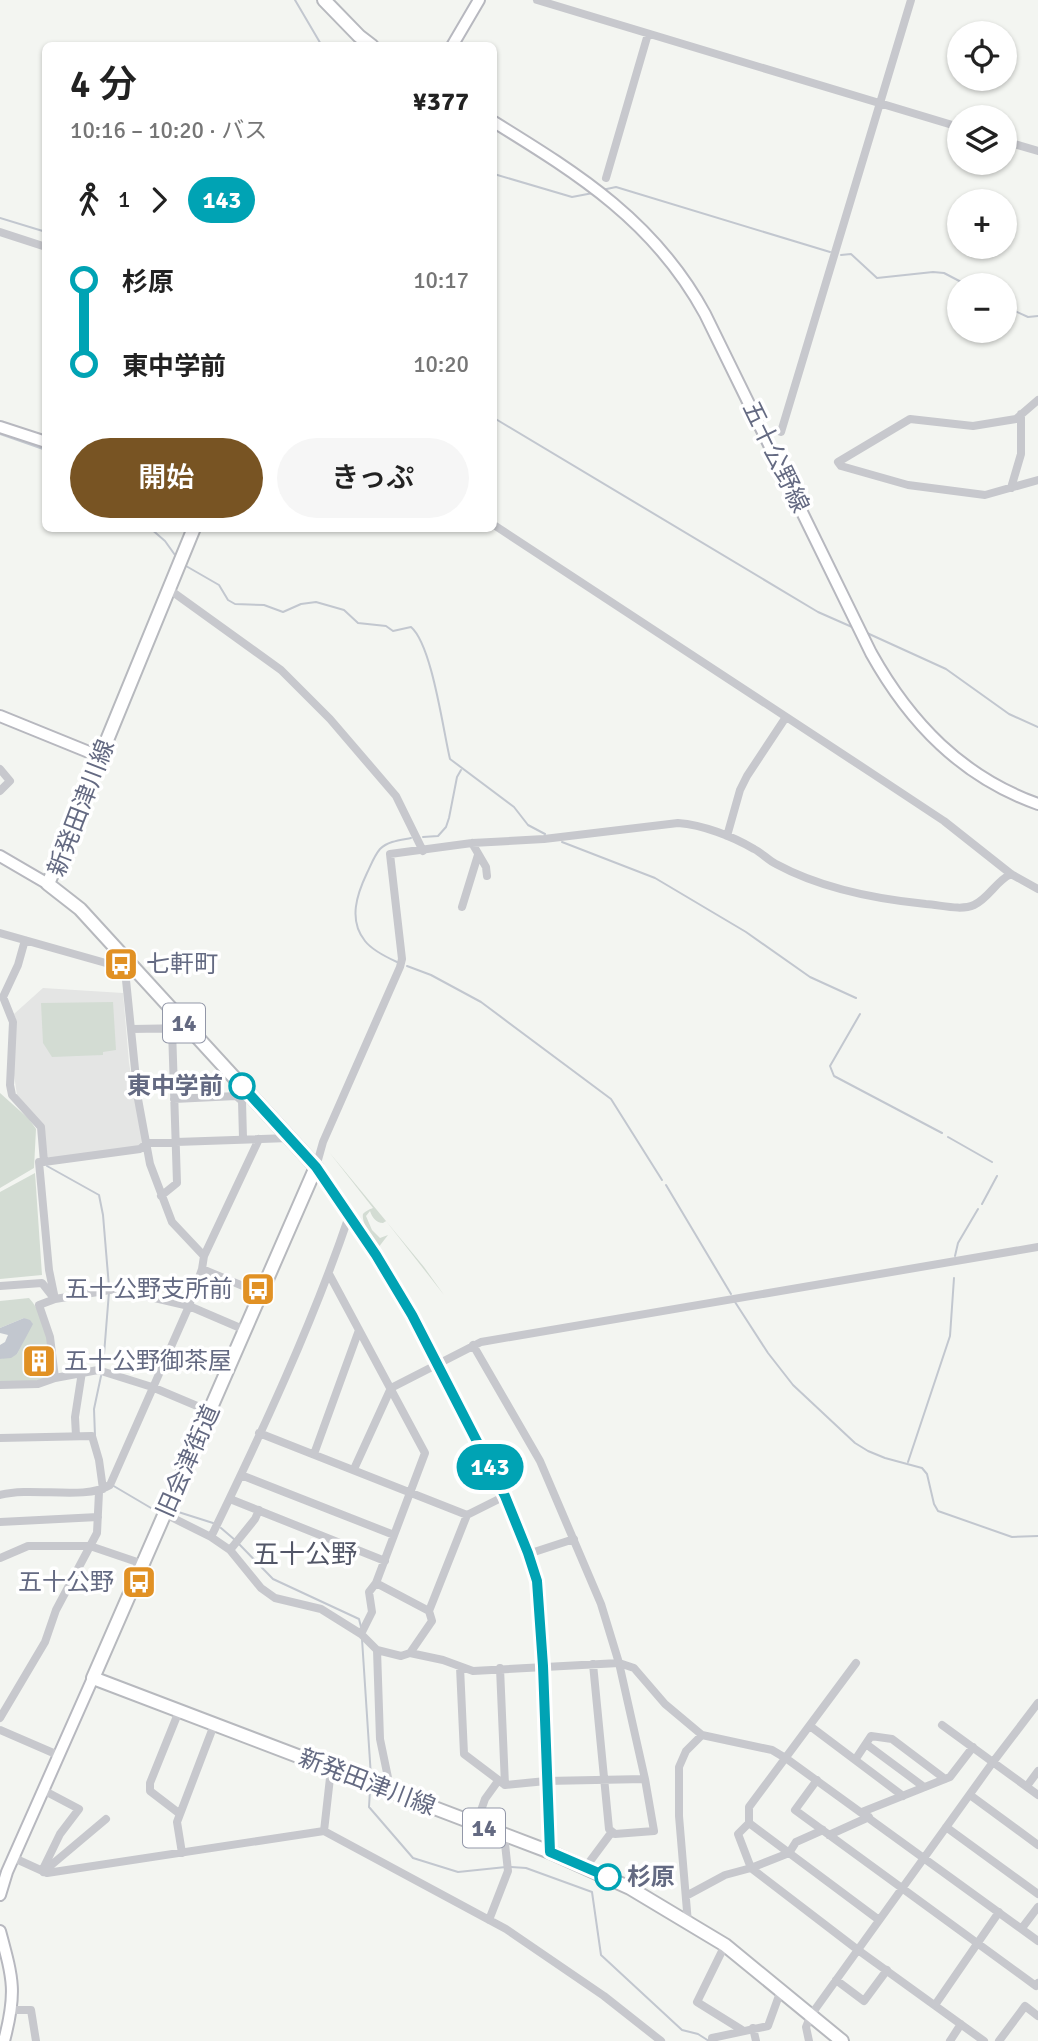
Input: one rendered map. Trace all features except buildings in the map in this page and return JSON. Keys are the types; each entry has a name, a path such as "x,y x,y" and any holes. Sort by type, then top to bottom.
{"main road":[{"path":"324,0 367,42"},
{"name":"新発田津川線","path":"192,532 48,884 80,909 316,1167"},
{"name":"旧会津街道","path":"93,1678 316,1167"},
{"name":"新発田津川線","path":"93,1678 550,1852 630,1888 724,1945 842,2041"}],"street":[{"path":"454,42 478,0"},
{"path":"537,0 947,124"},
{"path":"781,432 911,0"},
{"path":"606,178 648,34"},
{"name":"五十公野線","path":"497,124 562,164 604,195 673,262 705,314 871,653 901,703 930,737 968,769 1006,791 1038,804"},
{"path":"1017,145 1038,151"},
{"path":"0,232 42,246"},
{"path":"1038,400 1016,419 974,426 910,419 838,462 841,466 908,485 985,495 1038,480"},
{"path":"1011,488 1021,454 1021,415"},
{"path":"0,427 42,441"},
{"path":"497,527 944,821 1011,874 1038,889"},
{"path":"170,590 281,670 330,719 396,796 423,850"},
{"path":"0,716 101,757"},
{"path":"727,836 740,790 786,717"},
{"path":"0,769 10,781 0,791"},
{"path":"550,1852 537,1581 528,1553 505,1496 412,1315 316,1167 323,1142 400,967 402,958 390,854 678,822 693,824 727,836 755,849 776,864 822,884 876,897 972,906 986,896 1002,878 1011,874"},
{"path":"472,843 486,867 487,876"},
{"path":"462,907 478,855"},
{"path":"0,856 48,884"},
{"path":"0,933 120,967 132,967 127,980 138,1098 150,1164 172,1222 204,1256"},
{"path":"25,940 18,965 3,997 13,1022 10,1059 12,1095 41,1127 44,1162"},
{"path":"132,1029 189,1028"},
{"path":"161,1196 177,1183 172,1029"},
{"path":"0,1057 10,1059"},
{"path":"236,1096 242,1101 243,1138"},
{"path":"174,1099 251,1096"},
{"path":"55,1299 49,1270 39,1162 140,1149 147,1143 176,1140 289,1138"},
{"path":"0,1495 28,1491 101,1491 110,1485 189,1306 204,1256 259,1139"},
{"path":"211,1537 329,1274 349,1216"},
{"path":"354,1469 391,1388 473,1345 584,1323 1038,1247"},
{"path":"202,1269 260,1293"},
{"path":"329,1274 425,1453 385,1561 369,1592 372,1612 361,1634"},
{"path":"0,1286 42,1283 55,1299"},
{"path":"55,1378 50,1337 39,1305 55,1299 116,1289 189,1306 244,1330"},
{"path":"314,1454 359,1330"},
{"path":"473,1345 540,1461 601,1604 619,1663 645,1779 653,1831 611,1833"},
{"path":"0,1385 38,1384 98,1370 152,1387 209,1411"},
{"path":"76,1436 75,1417 82,1373"},
{"path":"259,1433 467,1515"},
{"path":"0,1438 92,1436 99,1460 101,1491 97,1533 56,1610 45,1642 0,1718"},
{"path":"241,1475 394,1535"},
{"path":"410,1653 432,1621 429,1611 467,1515 505,1496"},
{"path":"230,1499 385,1561"},
{"path":"230,1550 259,1510"},
{"path":"165,1514 211,1537 230,1550 261,1588 275,1598 321,1609 361,1634 377,1650 401,1656 410,1653 443,1660 473,1671 619,1663 634,1668 665,1704 702,1735 772,1750 787,1759 1038,1941"},
{"path":"0,1522 98,1517"},
{"path":"528,1553 574,1539"},
{"path":"0,1558 28,1546 90,1546 143,1564"},
{"path":"376,1583 429,1611"},
{"path":"377,1650 380,1739 391,1792"},
{"path":"856,1663 749,1807 749,1823 738,1834 751,1868 984,2041"},
{"path":"593,1664 608,1829 611,1833"},
{"path":"460,1667 464,1754 502,1783 645,1779"},
{"path":"476,1825 485,1799 502,1783 500,1668"},
{"path":"0,1895 4,1870 14,1857 93,1678"},
{"path":"809,2041 806,2027 811,2015 1038,1703"},
{"path":"179,1711 149,1791 180,1814"},
{"path":"181,1853 177,1822 214,1725"},
{"path":"942,1725 1038,1794"},
{"path":"810,1726 902,1796"},
{"path":"0,1730 58,1755"},
{"path":"688,1923 679,1816 679,1767 685,1751 702,1735"},
{"path":"855,1760 871,1736 892,1739 945,1779"},
{"path":"866,1744 923,1787"},
{"path":"686,1896 725,1875 789,1853 796,1842 826,1833 902,1796 950,1777 973,1747"},
{"path":"324,1831 331,1769"},
{"path":"1027,1786 1038,1771"},
{"path":"817,1780 795,1810 976,1944 1036,1986 1038,1983"},
{"path":"43,1790 79,1809 60,1834 43,1872"},
{"path":"970,1795 1038,1845"},
{"path":"43,1872 106,1819"},
{"path":"749,1823 879,1920"},
{"path":"946,1828 1038,1894"},
{"path":"14,1857 43,1872 324,1831 489,1920 604,1996 661,2041"},
{"path":"585,1868 611,1833"},
{"path":"489,1920 508,1871 504,1835"},
{"path":"1022,1928 1038,1907"},
{"path":"935,2005 999,1912"},
{"path":"0,1931 13,1984 12,2010 4,2041"},
{"path":"724,1945 697,2002 742,2030"},
{"path":"836,1980 864,2001 887,1970"},
{"path":"712,2040 768,2025 781,1990"},
{"path":"999,2041 1025,2006 1038,2016"},
{"path":"12,2010 31,2010 36,2041"},
{"path":"950,2041 961,2024"},
{"path":"753,2028 756,2041"}],"shaded area":[{"path":"43,988 123,993 129,1063 143,1143 140,1147 47,1159 42,1124 17,1095 13,1068 13,1034 17,1022 14,1014"},
{"path":"113,1002 116,1050 103,1052 103,1055 52,1057 43,1043 41,1003"},
{"path":"0,1093 29,1119 36,1129 34,1168 0,1188"},
{"path":"329,1152 386,1221 376,1221 370,1211 366,1216 372,1230 380,1238 388,1235 378,1248 363,1217 364,1213 373,1208"},
{"path":"35,1173 42,1275 0,1279 0,1192"},
{"path":"386,1221 424,1267 444,1295"},
{"path":"29,1298 44,1325 51,1376 36,1381 0,1383 0,1359 17,1354 32,1323 24,1318 0,1328 0,1301"},
{"path":"24,1318 33,1324 17,1354 11,1358 0,1359 0,1345 8,1335 0,1333 0,1328"}],"waterway":[{"path":"295,0 320,42"},
{"path":"497,175 572,197 593,193"},
{"path":"602,190 616,187 830,252"},
{"path":"0,218 42,231"},
{"path":"841,255 851,254 877,278 933,272 947,275"},
{"path":"1017,312 1028,317 1038,316"},
{"path":"497,420 818,612 852,627"},
{"path":"0,434 42,449"},
{"path":"155,532 175,555"},
{"path":"186,566 219,585 228,600 235,604 264,605 283,612 301,604 316,602 344,610 358,623 386,626 393,631 411,627 425,651 431,669 450,759 514,807 528,825 545,834"},
{"path":"867,633 946,669 1009,714 1038,727"},
{"path":"423,837 438,836 446,827 461,770"},
{"path":"397,962 384,956 365,941 357,924 357,898 380,849 411,838"},
{"path":"562,842 655,878 746,932 810,977 856,998"},
{"path":"407,966 431,975 481,1002 611,1099 662,1180"},
{"path":"860,1014 830,1066 834,1076 942,1133"},
{"path":"948,1137 992,1162"},
{"path":"47,1166 99,1195 109,1287"},
{"path":"982,1204 997,1176"},
{"path":"666,1185 731,1294"},
{"path":"955,1256 958,1243 978,1209"},
{"path":"908,1462 950,1336 954,1278"},
{"path":"103,1367 109,1292"},
{"path":"735,1302 768,1353 793,1385 855,1443 885,1458 922,1468 927,1474 938,1511 1012,1537 1038,1536"},
{"path":"95,1436 94,1409 101,1376"},
{"path":"112,1485 151,1508 159,1509"},
{"path":"172,1510 213,1523"},
{"path":"221,1528 235,1540"},
{"path":"239,1544 273,1579 359,1619 361,1627"},
{"path":"362,1639 371,1777"},
{"path":"370,1790 369,1807 413,1858 458,1872 506,1867"},
{"path":"511,1867 526,1868 592,1892 601,1955 682,2030 698,2034 709,2041"}],"bus line":[{"name":"143","path":"242,1086 316,1167 376,1255 412,1315 505,1496 537,1581 550,1852 608,1877"}],"place":[{"name":"七軒町","path":"121,964"},
{"name":"東中学前","path":"242,1086"},
{"name":"五十公野支所前","path":"258,1289"},
{"name":"五十公野御茶屋","path":"39,1361"},
{"name":"五十公野","path":"139,1582"},
{"name":"杉原","path":"608,1877"}],"district":[{"name":"五十公野","path":"305,1555"}]}
